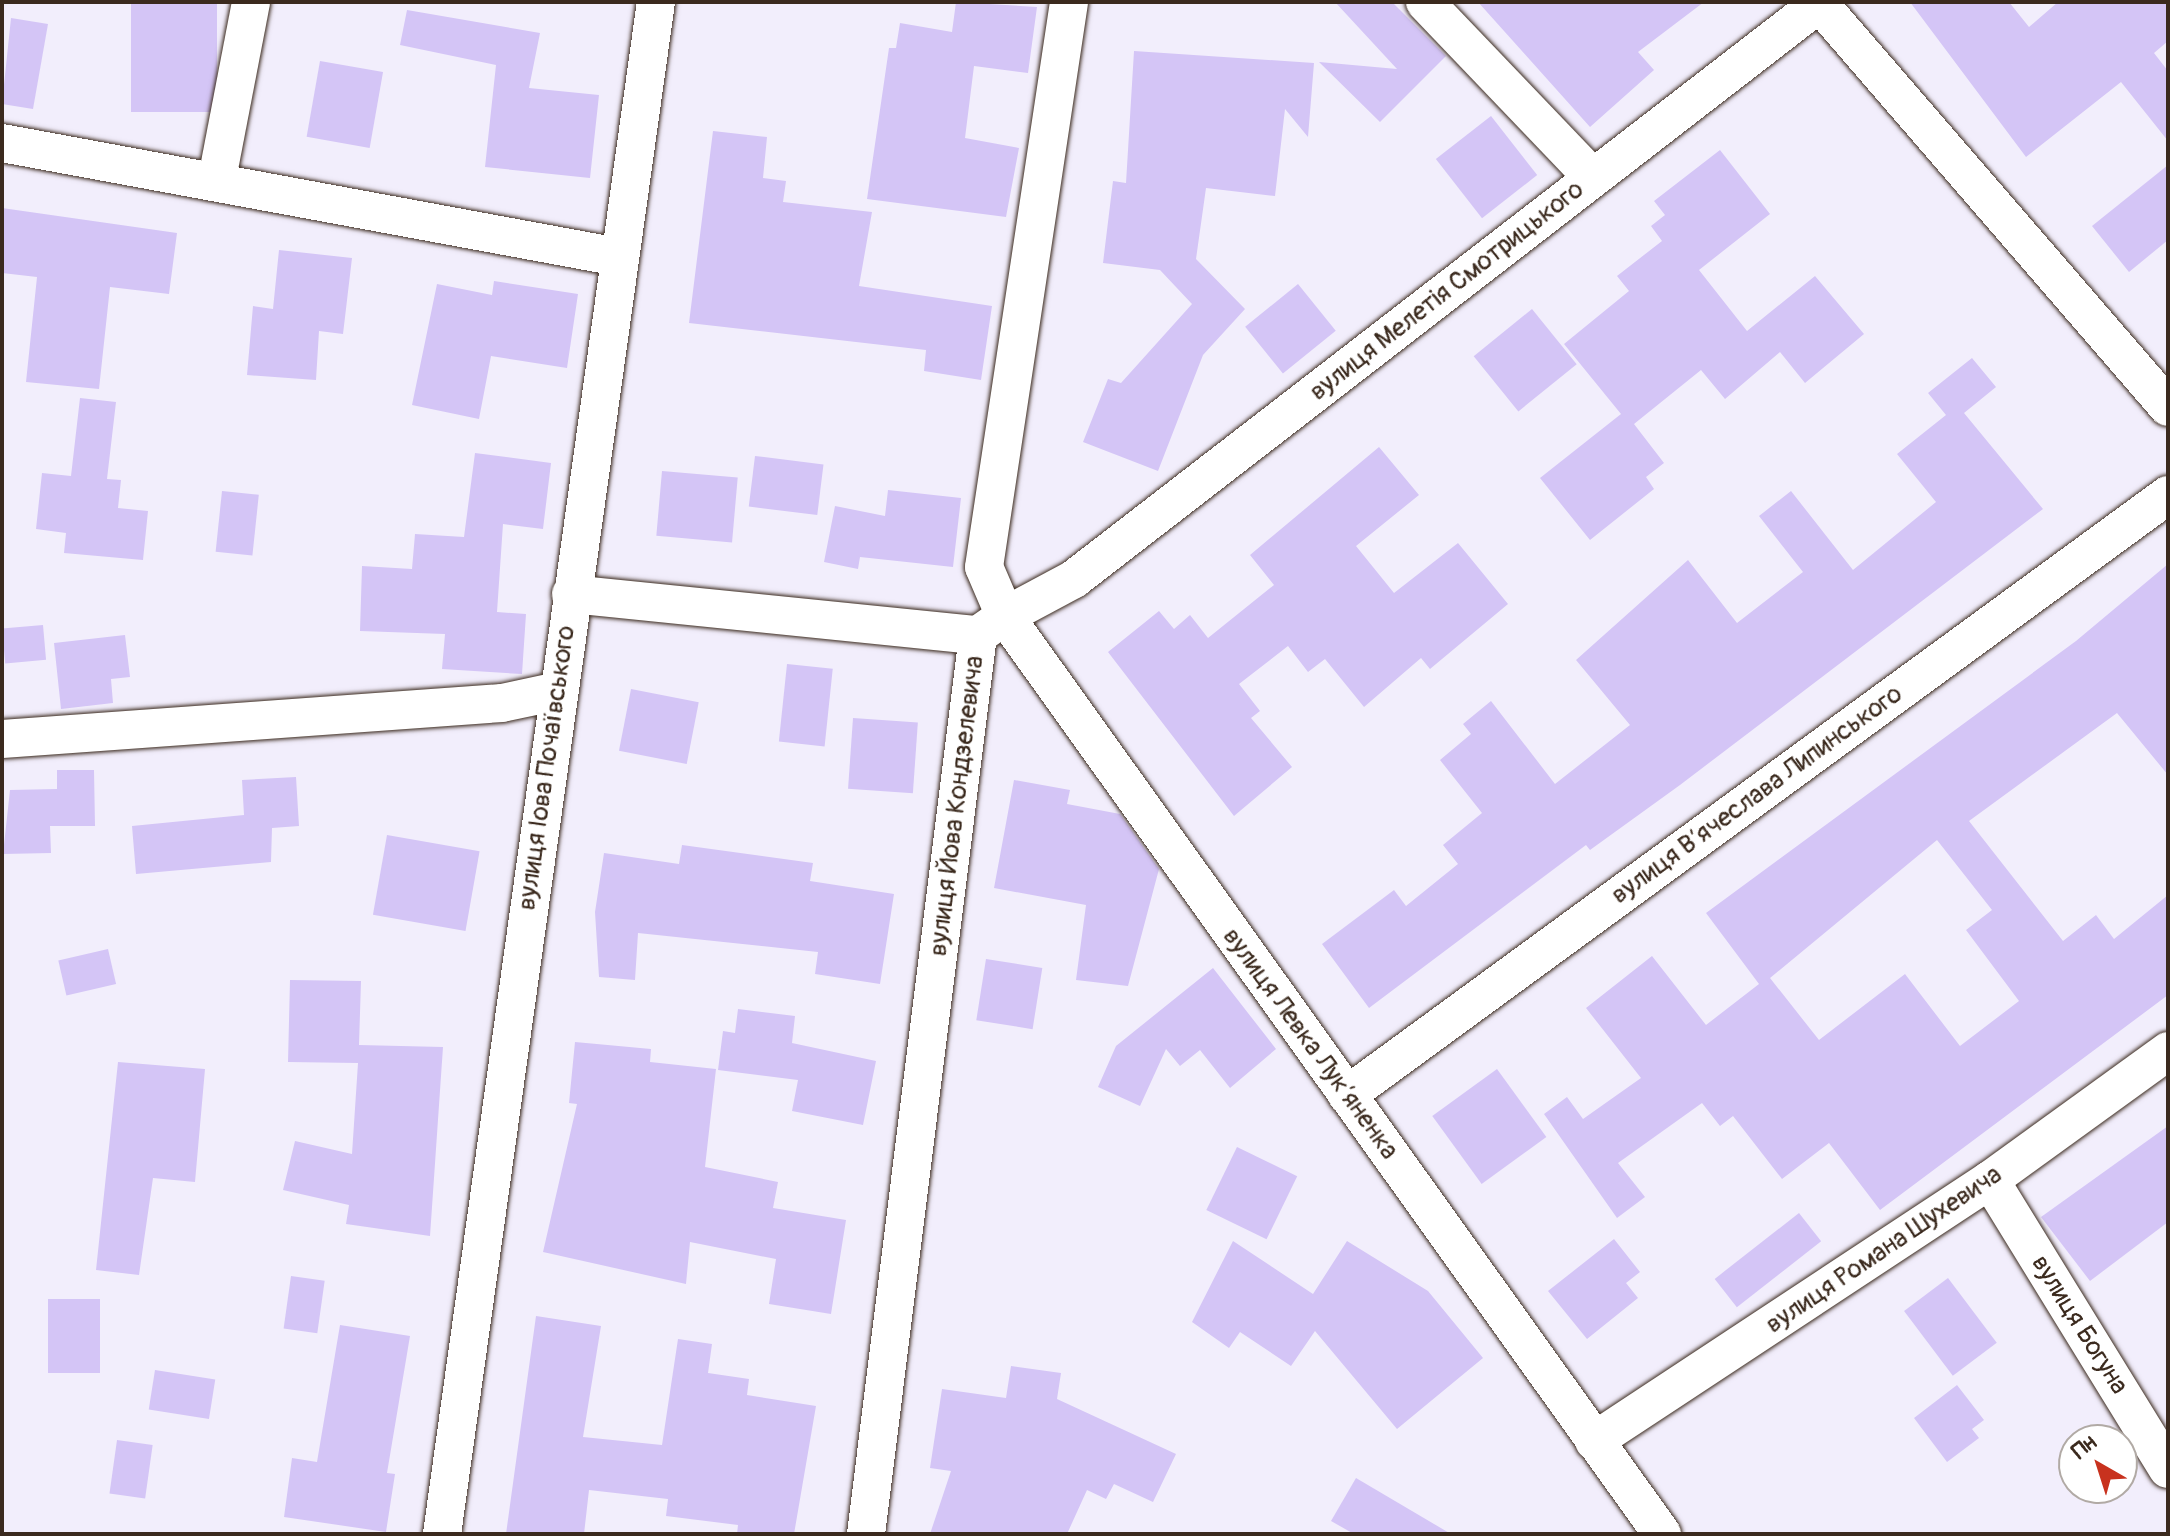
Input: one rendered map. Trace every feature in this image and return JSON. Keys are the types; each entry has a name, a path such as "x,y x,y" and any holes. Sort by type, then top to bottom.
{"street":[{"path":"217,179 251,2"},
{"name":"вулиця Іова Почаївського","path":"442,1534 656,2"},
{"path":"571,594 992,625 984,567 1069,2"},
{"path":"1425,2 1593,178"},
{"path":"1819,2 2168,407"},
{"name":"вулиця Мелетія Смотрицького","path":"992,625 1074,579 1819,2"},
{"path":"2,143 217,179 618,257"},
{"name":"вулиця Вʼячеслава Липинського","path":"1347,1095 2168,495"},
{"name":"вулиця Левка Лукʼяненка","path":"992,625 1347,1095 1662,1534"},
{"name":"вулиця Йова Кондзелевича","path":"866,1534 992,625"},
{"path":"2,739 502,703 558,691"},
{"name":"вулиця Романа Шухевича","path":"1594,1441 1990,1180 2168,1051"},
{"name":"вулиця Богуна","path":"1990,1180 2168,1469"}],"building":[{"path":"131,2 217,2 217,112 131,112"},
{"path":"956,2 1037,7 1028,73 974,66 965,138 1019,148 1006,217 867,199 889,48 896,48 900,23 952,32"},
{"path":"1335,2 1392,2 1446,56 1380,122 1319,62 1397,69"},
{"path":"1478,2 1704,2 1638,52 1654,70 1590,127"},
{"path":"1910,2 2009,2 2029,27 2058,2 2168,2 2168,41 2154,53 2168,71 2168,141 2121,82 2026,157"},
{"path":"407,10 540,33 529,88 599,95 590,178 485,167 496,65 400,45"},
{"path":"11,18 48,24 33,109 2,104"},
{"path":"1134,51 1314,63 1308,137 1285,109 1275,196 1206,188 1196,259 1245,309 1203,355 1158,471 1083,442 1108,379 1121,383 1192,304 1160,270 1103,263 1113,181 1126,183"},
{"path":"320,61 383,72 370,148 307,137"},
{"path":"1491,116 1537,175 1482,218 1436,159"},
{"path":"713,131 767,137 763,178 786,181 783,202 872,212 859,286 992,306 981,380 924,371 926,350 689,323"},
{"path":"1720,150 1770,214 1699,270 1747,331 1815,276 1864,334 1805,383 1780,352 1725,399 1701,370 1634,424 1664,463 1646,477 1654,489 1590,540 1540,478 1621,414 1564,344 1629,291 1617,276 1662,241 1651,226 1665,215 1654,201"},
{"path":"2168,165 2168,240 2129,272 2092,226"},
{"path":"2,208 177,233 169,294 110,287 99,389 26,382 37,277 2,273"},
{"path":"279,250 352,258 343,334 319,331 316,380 247,375 253,306 273,309"},
{"path":"494,281 578,294 567,368 491,356 479,419 412,405 437,284 492,295"},
{"path":"1298,284 1336,331 1283,373 1245,327"},
{"path":"1532,309 1577,364 1518,411 1474,356"},
{"path":"1972,358 1996,387 1964,413 2043,509 1680,785 1590,850 1586,845 1369,1008 1322,944 1394,890 1406,906 1458,864 1443,845 1482,813 1440,760 1471,734 1463,724 1491,701 1555,784 1630,725 1576,660 1688,560 1737,623 1803,572 1759,516 1791,491 1853,570 1936,502 1897,454 1946,415 1928,393"},
{"path":"80,398 116,402 107,479 121,480 118,508 148,511 143,560 64,553 66,533 36,529 42,473 71,476"},
{"path":"1379,447 1419,495 1356,546 1394,593 1458,543 1508,604 1430,669 1421,658 1364,707 1325,659 1308,672 1288,646 1239,684 1260,711 1251,718 1292,767 1234,816 1108,652 1159,611 1174,629 1190,615 1208,638 1274,585 1250,555"},
{"path":"475,453 551,463 543,529 503,524 497,612 526,614 522,674 442,669 445,634 360,631 362,566 412,569 415,534 464,537"},
{"path":"755,456 823,464 817,515 749,507"},
{"path":"662,471 738,478 732,542 656,536"},
{"path":"888,490 961,498 953,567 860,557 858,569 824,562 835,506 885,516"},
{"path":"222,491 259,495 252,556 216,552"},
{"path":"2168,564 2168,775 2117,713 1969,821 2063,941 2096,915 2114,939 2168,895 2168,995 1880,1210 1829,1143 1782,1179 1733,1116 1720,1126 1702,1103 1618,1163 1645,1197 1617,1218 1544,1114 1567,1097 1583,1119 1641,1078 1586,1008 1652,956 1706,1025 1759,984 1706,913 2076,641","holes":["1937,840 1992,910 1966,930 2019,1001 1960,1046 1905,974 1819,1040 1770,978"]},
{"path":"43,625 46,660 5,663 2,629"},
{"path":"125,635 130,677 111,679 113,703 61,709 54,643"},
{"path":"787,664 833,669 825,746 779,742"},
{"path":"631,689 699,702 687,764 619,751"},
{"path":"853,718 918,723 913,793 848,789"},
{"path":"57,770 94,770 95,826 50,826 51,853 3,854 10,790 57,789"},
{"path":"296,777 299,826 272,828 271,862 136,874 132,826 244,815 242,780"},
{"path":"1014,780 1070,790 1067,804 1120,814 1159,869 1128,986 1076,980 1086,905 994,888"},
{"path":"387,835 480,851 466,931 373,915"},
{"path":"682,845 813,863 810,881 894,894 880,984 815,974 818,952 638,933 635,980 599,977 595,912 604,853 679,864"},
{"path":"108,949 116,984 66,996 58,960"},
{"path":"986,959 1042,968 1033,1029 976,1020"},
{"path":"1213,968 1276,1049 1230,1088 1200,1050 1180,1066 1166,1049 1140,1106 1098,1087 1116,1046"},
{"path":"290,980 361,981 359,1045 443,1047 430,1236 346,1224 349,1205 283,1190 295,1141 352,1154 358,1063 288,1062"},
{"path":"738,1009 795,1016 792,1043 876,1061 863,1125 792,1111 798,1080 718,1070 723,1031 735,1033"},
{"path":"575,1042 651,1049 650,1062 716,1069 705,1167 778,1182 773,1208 846,1220 831,1314 769,1304 776,1259 690,1242 686,1284 543,1252 577,1104 569,1103"},
{"path":"118,1062 205,1069 195,1182 153,1178 139,1275 96,1270"},
{"path":"1497,1069 1546,1137 1482,1184 1432,1116"},
{"path":"2168,1126 2168,1222 2090,1281 2041,1217"},
{"path":"1237,1147 1297,1176 1267,1239 1206,1210"},
{"path":"1799,1213 1821,1241 1737,1307 1715,1279"},
{"path":"1614,1239 1640,1272 1626,1283 1638,1298 1587,1339 1548,1291"},
{"path":"1233,1241 1313,1294 1347,1241 1428,1291 1483,1358 1397,1429 1315,1331 1291,1366 1240,1332 1229,1348 1192,1322"},
{"path":"291,1276 325,1281 317,1333 284,1328"},
{"path":"1948,1278 1997,1343 1953,1376 1904,1311"},
{"path":"48,1299 100,1299 100,1373 48,1373"},
{"path":"536,1316 601,1326 583,1437 662,1445 678,1339 712,1344 708,1373 749,1379 747,1395 816,1406 794,1534 737,1534 738,1525 666,1516 668,1499 589,1490 584,1534 506,1534"},
{"path":"340,1325 410,1336 387,1473 395,1474 386,1532 284,1517 292,1458 317,1462"},
{"path":"1011,1366 1061,1373 1057,1399 1176,1454 1153,1502 1114,1484 1106,1499 1087,1490 1067,1534 930,1534 951,1471 930,1468 942,1389 1006,1398"},
{"path":"155,1370 215,1380 209,1419 149,1410"},
{"path":"1957,1385 1984,1420 1972,1429 1979,1438 1947,1462 1914,1418"},
{"path":"117,1440 153,1445 145,1498 109,1493"},
{"path":"1356,1478 1451,1534 1354,1534 1331,1521"}]}
